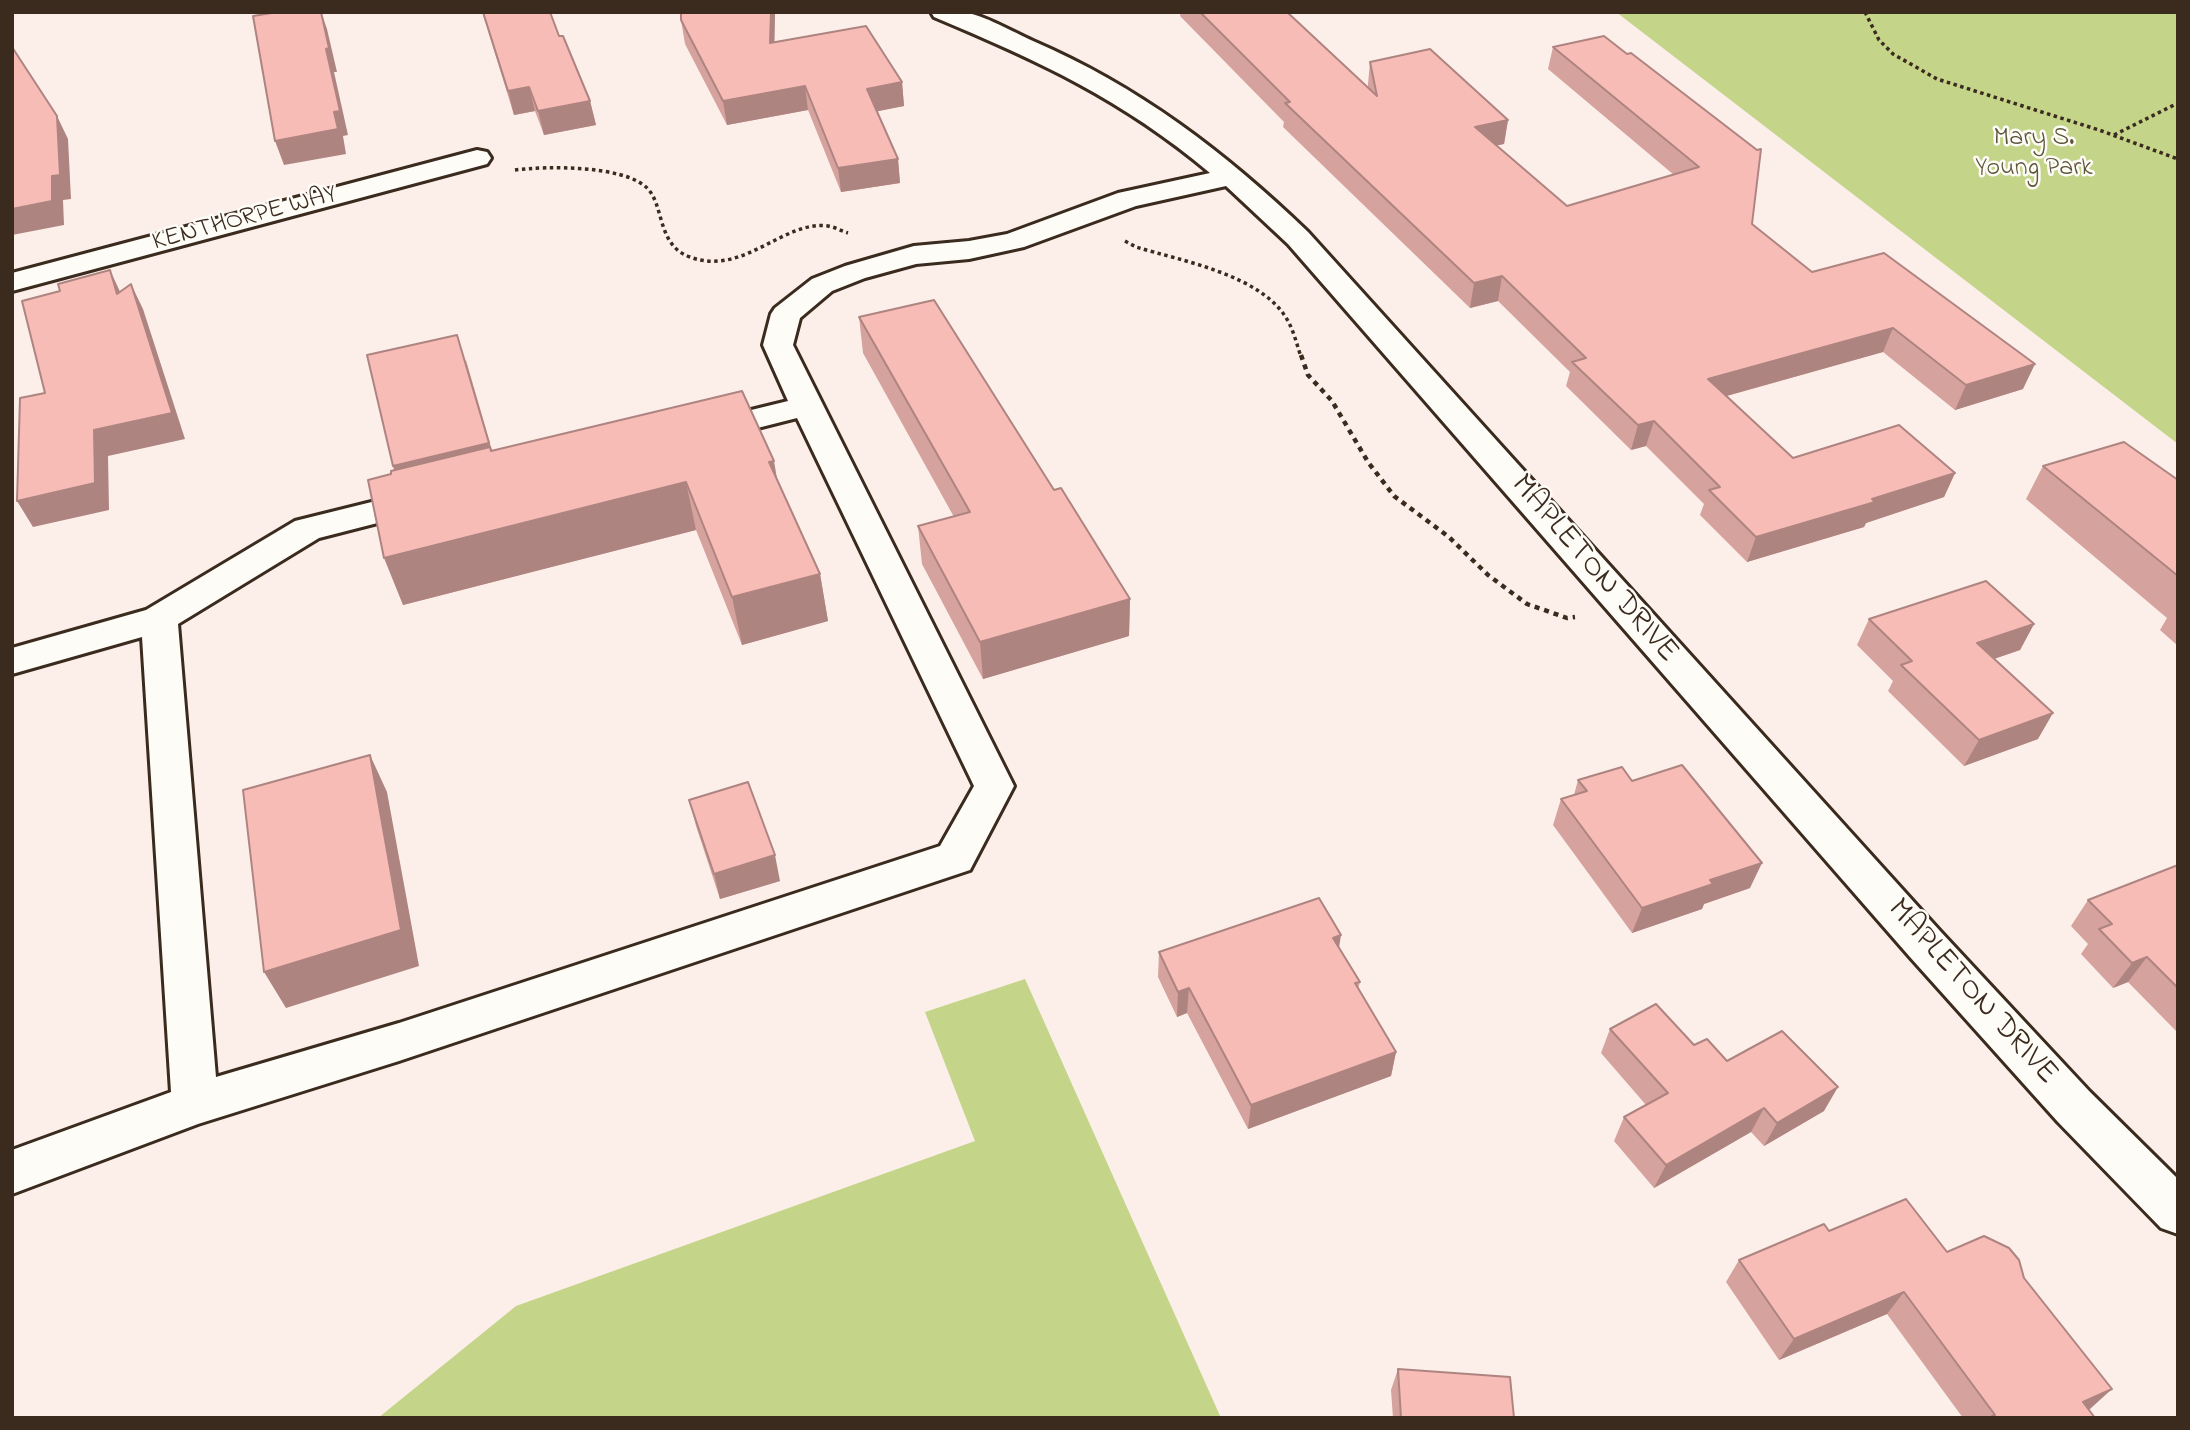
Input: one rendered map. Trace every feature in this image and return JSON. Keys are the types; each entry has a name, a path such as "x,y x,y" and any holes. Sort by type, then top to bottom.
{"street":[{"name":"MAPLETON DRIVE","path":"943,12 1107,87 1168,126 1232,176 1298,238 1925,944 2074,1107 2178,1212"},
{"name":"KENTHORPE WAY","path":"12,282 477,158"},
{"path":"12,1172 195,1104 399,1042 955,858 994,786 778,345 786,314 822,285 892,260 1014,241 1142,195 1232,176"},
{"path":"674,439 807,407"},
{"path":"12,661 159,619 307,529 452,494"},
{"path":"159,619 195,1104"}],"path":[{"path":"1865,12 1879,40 1893,54 1937,79 2113,135 2178,159"},
{"path":"2113,135 2178,103"},
{"path":"514,170 546,166 628,177 647,188 673,247 691,257 718,261 744,256 795,234 825,226 848,233 892,260"},
{"path":"1094,211 1115,234 1136,247 1231,276 1265,296 1288,320 1308,375 1332,401 1368,462 1394,496 1449,537 1488,575 1527,604 1567,618 1580,617"}],"green space":[{"name":"Mary S. Young Park","path":"1616,12 2178,12 2178,444"},
{"path":"1025,979 1221,1418 378,1418 516,1306 975,1141 925,1012"}],"building":[{"path":"278,12 321,12 340,111 334,112 338,129 275,141 253,16"},
{"path":"483,12 550,12 590,101 538,111 529,87 508,91"},
{"path":"681,12 771,12 770,43 866,26 902,82 867,89 898,159 838,168 805,86 723,101 681,20"},
{"path":"1200,12 1287,12 1377,96 1370,62 1430,49 1508,120 1475,127 1567,206 1699,167 1553,47 1604,36 1627,54 1631,53 1757,150 1761,149 1752,224 1812,272 1884,253 2035,364 1966,385 1893,328 1708,379 1793,458 1899,425 1955,473 1872,499 1875,502 1756,537 1709,490 1720,487 1654,421 1638,425 1572,362 1586,358 1502,276 1474,283 1285,103 1290,102"},
{"path":"12,47 57,116 60,175 52,176 52,201 12,209"},
{"path":"110,270 117,294 131,284 172,413 94,430 95,483 17,501 20,398 45,393 22,301 60,291 58,284"},
{"path":"934,300 1054,490 1061,488 1130,599 980,642 918,526 970,512 859,317"},
{"path":"457,335 489,443 393,466 367,355"},
{"path":"742,391 774,461 769,462 820,574 732,597 686,482 384,558 368,480 391,474 391,471 490,447 491,451"},
{"path":"2124,442 2178,480 2178,576 2043,466"},
{"path":"1986,581 2034,624 1977,643 2053,713 1979,740 1901,665 1912,661 1869,619"},
{"path":"370,755 401,930 264,972 243,790"},
{"path":"1682,765 1762,863 1710,880 1713,884 1642,908 1561,799 1587,791 1578,780 1622,767 1632,781"},
{"path":"748,782 775,855 714,874 689,800"},
{"path":"2178,865 2178,988 2147,957 2132,963 2099,929 2112,924 2088,900"},
{"path":"1319,898 1341,935 1333,938 1360,982 1355,983 1396,1052 1251,1105 1189,988 1178,992 1159,952"},
{"path":"1656,1004 1694,1045 1707,1039 1727,1061 1782,1031 1838,1087 1777,1123 1764,1108 1666,1165 1624,1117 1668,1093 1610,1029"},
{"path":"1906,1199 1947,1252 1984,1236 2009,1248 2019,1260 2024,1278 2112,1389 2083,1402 2095,1418 1988,1418 1995,1415 1904,1292 1794,1339 1739,1260 1824,1224 1829,1231"},
{"path":"1398,1369 1510,1377 1514,1418 1401,1418"}]}
